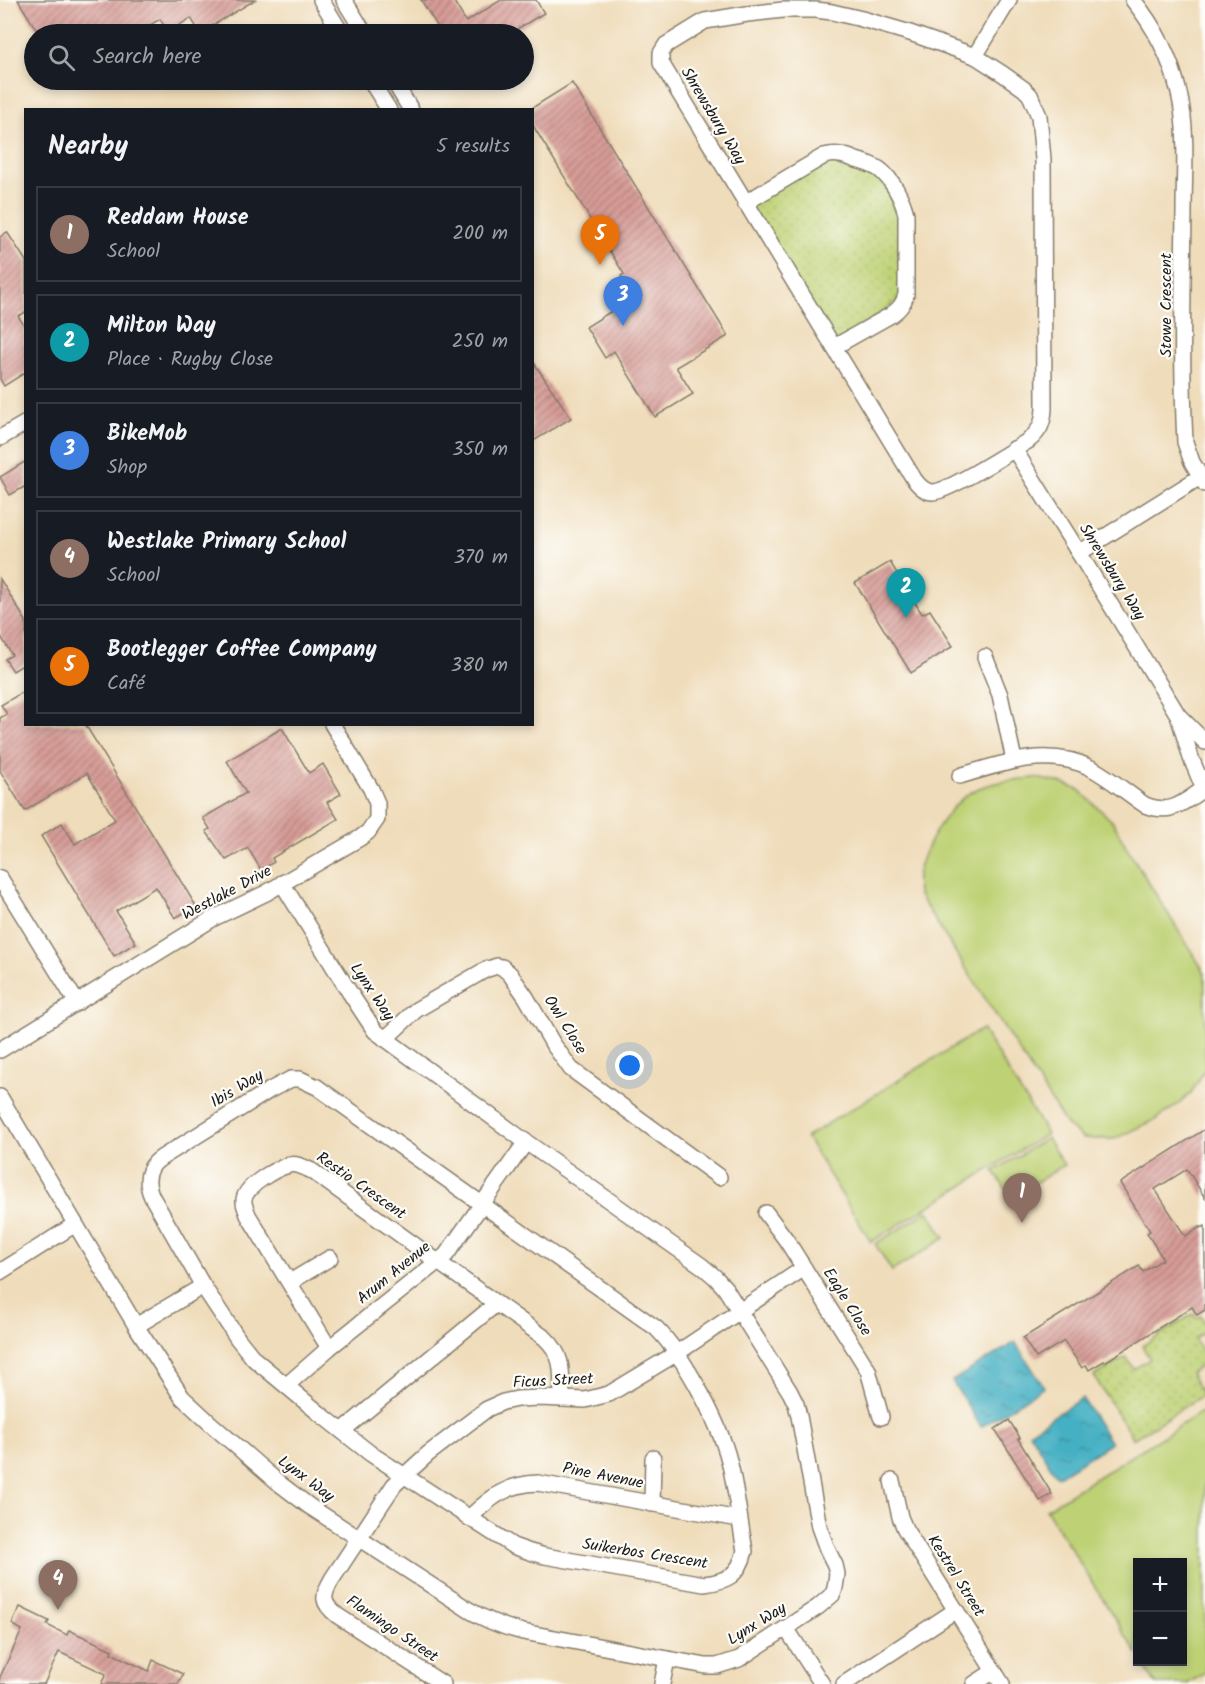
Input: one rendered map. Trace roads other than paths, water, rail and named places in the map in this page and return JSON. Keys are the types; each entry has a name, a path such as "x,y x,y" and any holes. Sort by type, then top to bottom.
{"street":[{"path":"321,0 336,24"},
{"path":"344,0 359,24"},
{"path":"975,56 1009,0"},
{"name":"Stowe Crescent","path":"1079,553 1202,480 1187,450 1184,433 1182,109 1179,93 1154,27 1132,0"},
{"name":"Shrewsbury Way","path":"746,7 832,12 910,33 975,56 1024,89 1030,95 1039,116 1043,159 1044,418 1035,435 1014,450 944,490 933,492 926,490 914,479 663,68 660,58 662,49 666,45 697,25 746,7"},
{"path":"376,90 388,108"},
{"path":"399,90 410,108"},
{"path":"745,203 824,156 838,154 878,169 888,178 898,194 906,214 906,295 904,301 891,315 834,347"},
{"path":"0,438 24,424"},
{"name":"Shrewsbury Way","path":"1014,450 1178,715"},
{"path":"986,657 1000,695 1014,760"},
{"path":"1178,715 1205,742"},
{"path":"960,776 1014,760 1053,758 1085,766 1101,774 1145,805 1160,810 1172,809 1203,784 1178,715"},
{"name":"Westlake Drive","path":"0,1050 212,919 282,883 368,832 377,819 377,803 333,726"},
{"path":"0,878 77,1003"},
{"name":"Lynx Way","path":"0,1097 74,1225 182,1397 280,1484 309,1506 450,1598 504,1628 706,1666 717,1666 739,1659 827,1600 835,1588 837,1574 819,1527 796,1404 725,1288 702,1266 526,1142 375,1031 282,883"},
{"name":"Owl Close","path":"385,1040 416,1010 485,970 497,966 502,967 516,982 553,1044 571,1069 719,1177"},
{"name":"Ibis Way","path":"405,1476 371,1454 247,1351 203,1286 148,1189 148,1180 155,1162 291,1079 300,1079 317,1087 448,1179 481,1205 656,1328 677,1353"},
{"name":"Arum Avenue","path":"287,1385 329,1348 438,1262 453,1246 526,1142"},
{"name":"Restio Crescent","path":"329,1348 248,1215 244,1202 249,1188 291,1164 312,1171 545,1338 554,1347 560,1361 562,1399"},
{"name":"Eagle Close","path":"766,1213 804,1268 868,1370 881,1417"},
{"path":"0,1272 74,1225"},
{"path":"290,1282 330,1258"},
{"name":"Ficus Street","path":"358,1538 394,1485 428,1454 487,1409 517,1399 585,1400 609,1394 677,1353 804,1268"},
{"path":"136,1326 203,1286"},
{"path":"342,1431 496,1304"},
{"name":"Suikerbos Crescent","path":"405,1476 513,1546 530,1552 704,1584 726,1580 736,1572 745,1551 731,1468 724,1444 699,1391 677,1353"},
{"path":"652,1504 653,1458"},
{"name":"Kestrel Street","path":"892,1481 905,1529 998,1678"},
{"name":"Pine Avenue","path":"470,1518 485,1503 504,1490 524,1483 551,1484 740,1519"},
{"name":"Flamingo Street","path":"358,1538 325,1591 324,1599 327,1607 443,1684"},
{"path":"844,1684 956,1610"},
{"path":"786,1628 822,1684"},
{"path":"662,1684 667,1659"},
{"path":"974,1684 998,1678"}],"water":[{"path":"1015,1342 1044,1387 981,1427 952,1381"},
{"path":"1082,1398 1111,1443 1057,1477 1029,1432"}],"place":[{"name":"Bootlegger Coffee Company","path":"600,265"},
{"name":"BikeMob","path":"623,326"},
{"name":"Milton Way","path":"906,618"},
{"name":"Reddam House","path":"1022,1223"},
{"name":"Westlake Primary School","path":"58,1610"}]}
